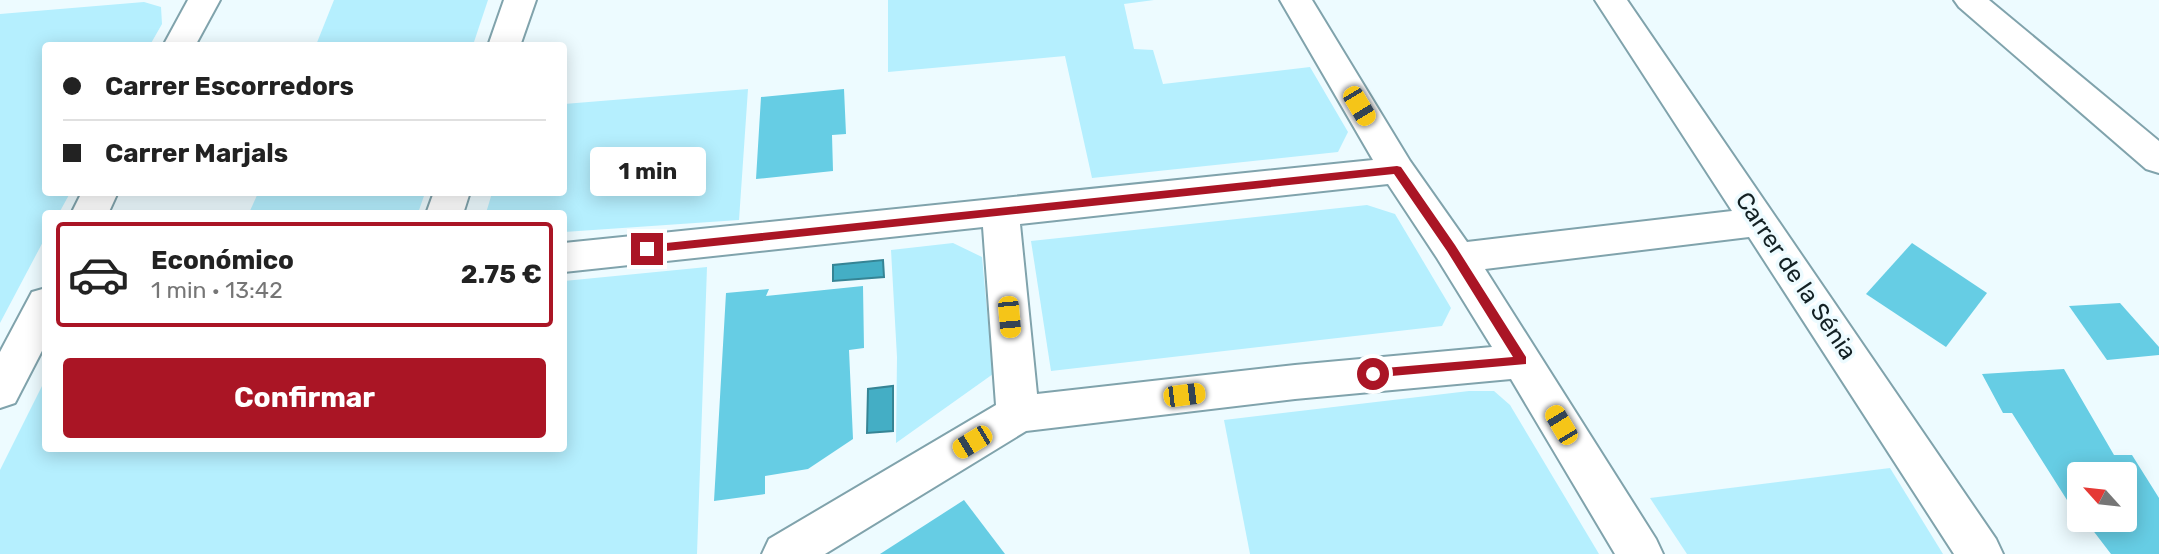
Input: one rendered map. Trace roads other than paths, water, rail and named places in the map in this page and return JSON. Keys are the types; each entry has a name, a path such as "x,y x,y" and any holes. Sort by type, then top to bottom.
{"street":[{"path":"181,42 204,0"},
{"path":"505,42 520,0"},
{"path":"1296,0 1397,170 1522,361 1640,554"},
{"name":"Carrer de la Sénia","path":"1611,0 1980,554"},
{"path":"1970,0 2159,160"},
{"path":"567,258 1397,170"},
{"path":"1000,212 1018,414"},
{"path":"1456,258 1760,222"},
{"path":"0,391 42,313"},
{"path":"785,554 1018,414 1295,382 1522,361"}]}
